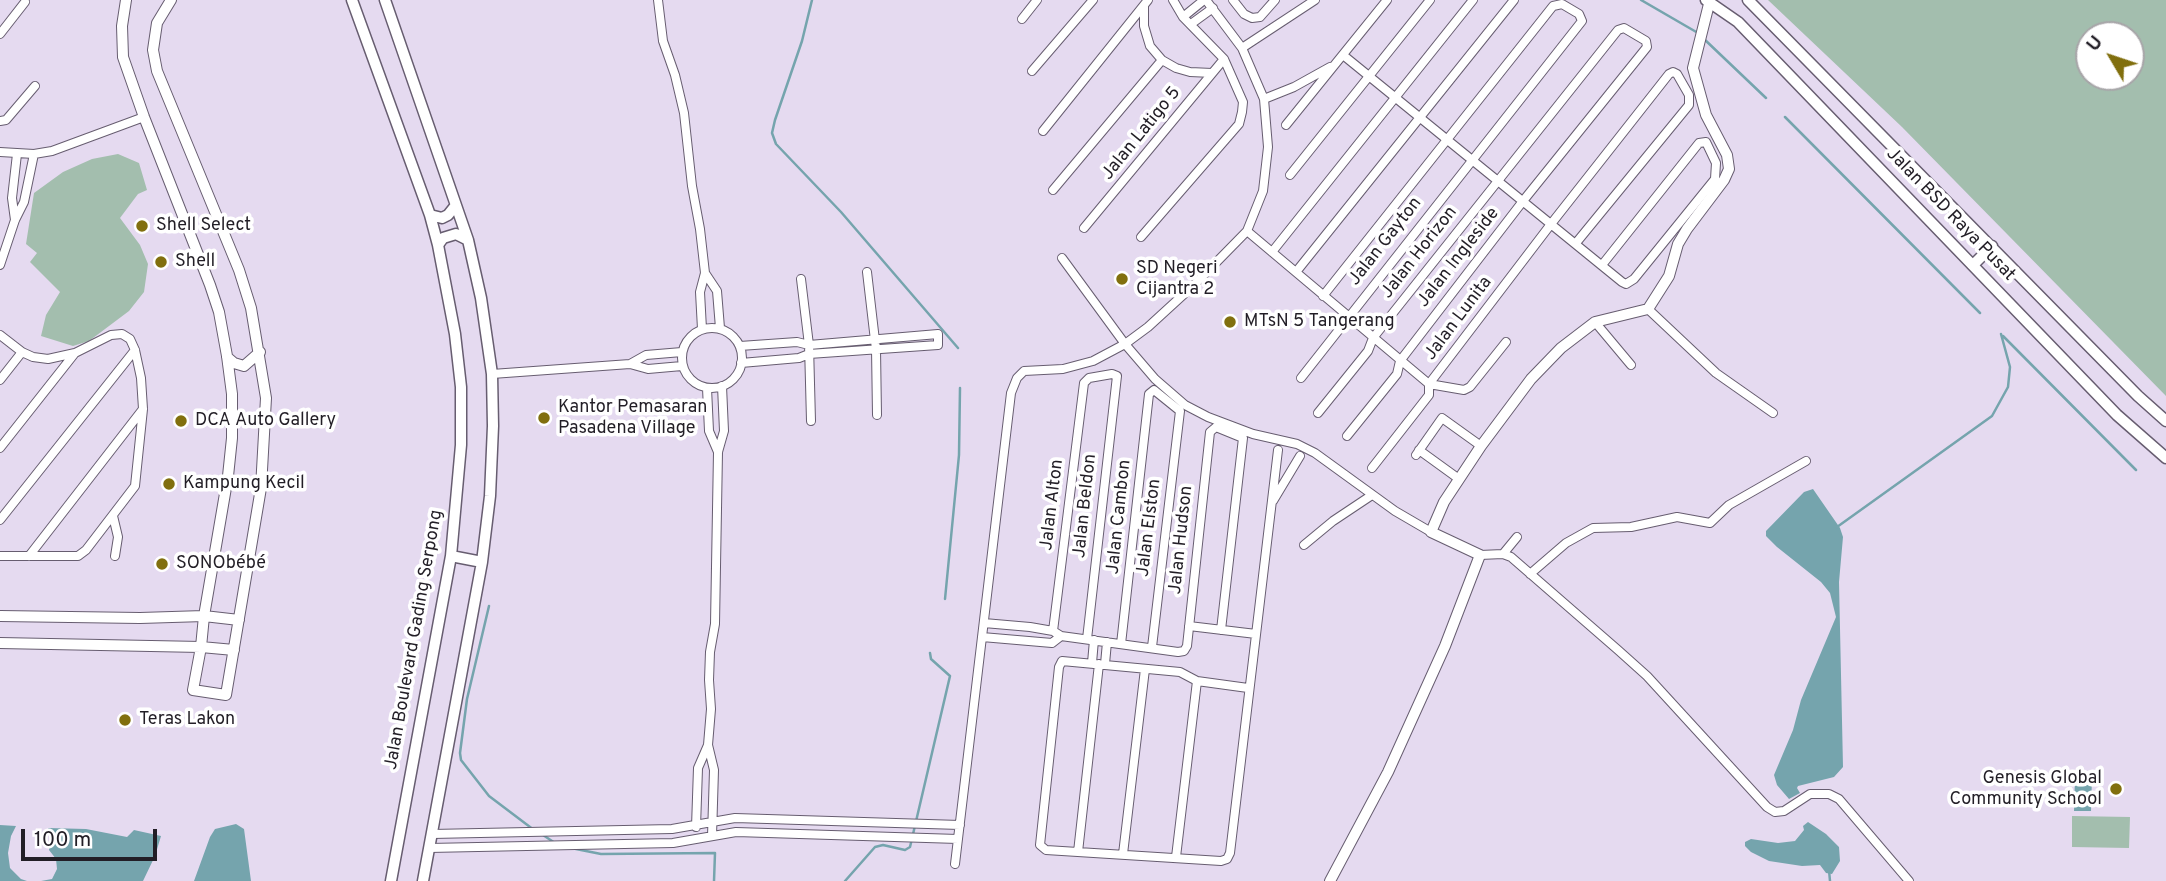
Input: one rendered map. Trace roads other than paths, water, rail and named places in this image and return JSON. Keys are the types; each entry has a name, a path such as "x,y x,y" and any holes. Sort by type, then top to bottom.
{"main road":[{"name":"Jalan Boulevard Gading Serpong","path":"353,0 430,215 455,334 461,387 461,445 451,556 391,881"},
{"path":"385,0 468,240 481,298 492,374 490,496 482,562 423,881"},
{"name":"Jalan BSD Raya Pusat","path":"1748,0 2138,396 2166,421"},
{"name":"Jalan BSD Raya Pusat","path":"1709,1 1738,22 2117,415 2166,458"},
{"path":"430,215 442,218 456,205"},
{"path":"438,245 443,239 456,234 468,240"},
{"path":"1973,264 1992,246"},
{"path":"451,556 482,562"}],"street":[{"path":"126,0 122,26 123,57 211,285 227,356 232,394 232,438 193,690 226,695 261,488 266,398 251,307 239,271 157,71 153,50 157,23 171,0"},
{"path":"658,0 663,41 684,113 705,273 700,292 702,329"},
{"path":"1022,19 1037,0"},
{"path":"1032,71 1093,0"},
{"path":"1141,237 1239,124 1243,102 1224,59 1183,17 1173,0"},
{"path":"955,864 1011,394 1017,378 1024,371 1063,369 1093,361 1125,344 1148,327 1195,284 1247,230 1263,191 1268,147 1264,99 1242,48 1205,0 1183,17"},
{"path":"1233,0 1244,14 1252,18 1260,17 1275,0"},
{"path":"1242,48 1315,0"},
{"path":"1286,125 1387,0"},
{"path":"1290,175 1430,0"},
{"path":"1272,252 1473,0"},
{"path":"1296,272 1514,0"},
{"path":"1431,532 1444,502 1481,446 1531,379 1561,348 1595,322 1648,309 1668,276 1678,244 1686,229 1724,180 1729,169 1727,155 1706,115 1693,68 1706,25 1709,1"},
{"path":"0,34 25,2"},
{"path":"1146,3 1144,26 1150,46 1162,60 1190,72 1212,73"},
{"path":"1043,131 1146,3"},
{"name":"Jalan Gayton","path":"1301,378 1582,22 1579,14 1562,4 1553,6 1446,139"},
{"path":"1191,24 1213,8"},
{"name":"Jalan Ingleside","path":"1348,436 1397,374 1400,361 1523,201 1647,47 1646,41 1629,30 1618,30"},
{"name":"Jalan Horizon","path":"1318,413 1368,351 1373,338 1618,30"},
{"path":"1342,55 1622,282 1626,284 1634,279 1715,179 1717,170 1706,142 1699,143 1602,265"},
{"name":"Jalan Latigo 5","path":"1084,228 1224,59"},
{"path":"1053,190 1162,60"},
{"path":"1264,99 1294,87 1336,64"},
{"name":"Jalan Lunita","path":"1372,468 1429,395 1429,384 1551,224 1673,72 1680,77 1690,99 1689,105 1576,243"},
{"path":"1,122 6,120 35,86"},
{"path":"0,152 34,154 52,151 144,117"},
{"path":"1323,296 1446,139"},
{"path":"15,220 12,198 17,154"},
{"path":"0,265 24,202 34,154"},
{"path":"1247,230 1429,384 1464,390 1471,387 1506,342"},
{"path":"1062,258 1125,344 1155,379 1185,405 1253,434 1297,444 1315,453 1372,495 1431,532 1480,555 1503,554 1511,557 1647,676 1767,807 1775,812 1784,811 1810,794 1829,794 1839,799 1909,881"},
{"path":"867,272 876,349 877,415"},
{"path":"705,273 717,290 720,328"},
{"path":"801,279 809,354 811,421"},
{"path":"1648,309 1716,373 1773,413"},
{"path":"1595,322 1631,365"},
{"path":"720,328 735,338 740,346 741,363 733,379 722,386 707,388 692,381 682,366 682,352 690,336 702,329 720,328"},
{"path":"0,335 22,352 48,359 75,353 117,334 130,339 141,378 142,409 135,486 82,554 0,556"},
{"path":"740,346 797,342 808,345 938,334 938,345 809,354 799,358 741,363"},
{"path":"0,520 135,350"},
{"path":"0,380 22,352"},
{"path":"227,356 234,363 244,366 260,352"},
{"path":"630,364 646,355 682,352"},
{"path":"0,448 75,353"},
{"path":"492,374 630,364 648,369 682,366"},
{"name":"Jalan Beldon","path":"1084,383 1089,378 1112,374 1117,376 1091,640 1099,664"},
{"name":"Jalan Alton","path":"1057,633 1084,383"},
{"path":"695,839 698,768 708,745 711,709 709,680 715,624 718,452 724,431 722,386"},
{"path":"707,388 709,431 718,452"},
{"name":"Jalan Cambon","path":"1121,644 1149,394 1156,391 1180,411"},
{"path":"29,556 142,409"},
{"name":"Jalan Elston","path":"1152,647 1180,411"},
{"path":"1459,479 1418,452 1442,418 1481,446"},
{"name":"Jalan Hudson","path":"1152,647 1178,652 1184,651 1187,646 1210,432 1216,427 1243,438 1221,630"},
{"path":"1248,688 1197,681 1180,672 1064,660 1059,667 1040,841 1043,847 1046,850 1221,861 1227,859 1230,853 1279,450"},
{"path":"1271,504 1300,456"},
{"path":"1530,574 1566,543 1593,528 1631,527 1677,517 1710,523 1730,506 1806,461"},
{"path":"1304,545 1372,495"},
{"path":"113,516 118,537 115,556"},
{"path":"1503,554 1517,537"},
{"path":"1331,881 1388,772 1445,646 1480,555"},
{"path":"0,616 204,616 239,620"},
{"path":"984,623 1152,647"},
{"path":"1189,626 1256,634"},
{"path":"982,637 1052,643 1057,633"},
{"path":"1078,852 1099,664 1107,642"},
{"path":"0,643 234,650"},
{"path":"1123,854 1145,669"},
{"path":"1176,857 1197,681"},
{"path":"708,745 715,770 712,836"},
{"path":"432,834 672,829 735,818 960,825"},
{"path":"429,848 673,843 736,832 958,839"}],"waterway":[{"path":"812,0 802,41 775,120 772,133 776,144 841,212 958,348"},
{"path":"1641,0 1698,33"},
{"path":"1703,38 1766,98"},
{"path":"1785,117 1980,313"},
{"path":"1837,527 1992,416 2008,387 2010,367 2001,334"},
{"path":"2003,336 2136,470"},
{"path":"945,599 959,455 960,388"},
{"path":"489,606 467,699 461,760 489,796 534,830"},
{"path":"845,881 875,847 883,845 905,850 910,847 950,676 931,659 930,653"},
{"path":"543,835 555,843"},
{"path":"571,848 601,854 715,853 714,881"},
{"path":"1829,870 1830,881"}],"place":[{"name":"Shell Select","path":"142,226"},
{"name":"Shell","path":"161,262"},
{"name":"SD Negeri Cijantra 2","path":"1122,279"},
{"name":"MTsN 5 Tangerang","path":"1230,322"},
{"name":"Kantor Pemasaran Pasadena Village","path":"544,418"},
{"name":"DCA Auto Gallery","path":"181,421"},
{"name":"Kampung Kecil","path":"169,484"},
{"name":"SONObébé","path":"162,564"},
{"name":"Teras Lakon","path":"125,720"},
{"name":"Genesis Global Community School","path":"2116,789"}]}
